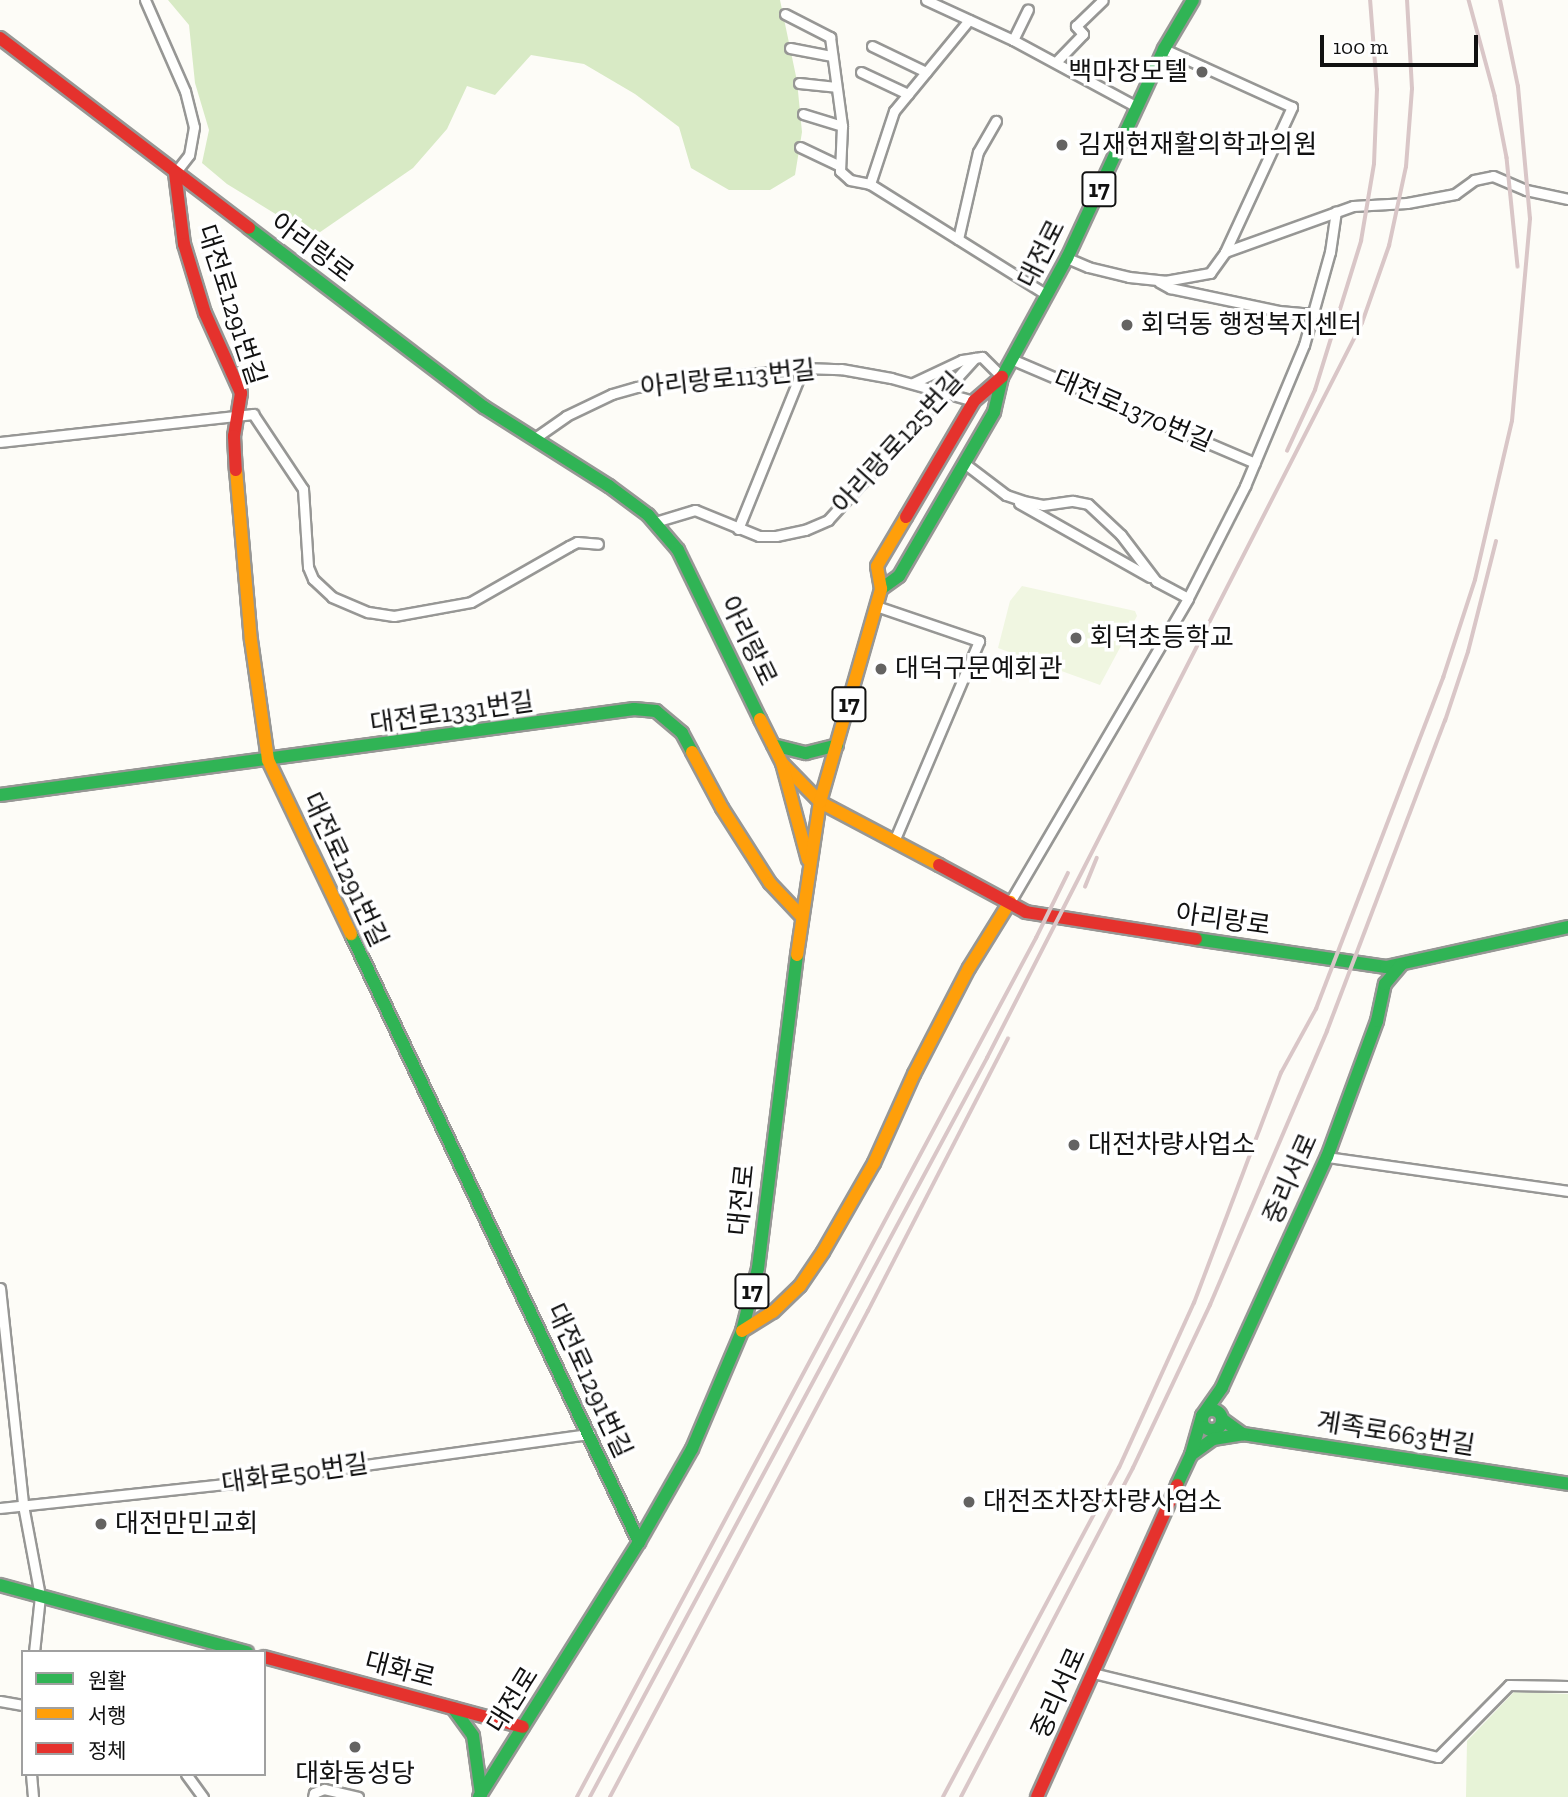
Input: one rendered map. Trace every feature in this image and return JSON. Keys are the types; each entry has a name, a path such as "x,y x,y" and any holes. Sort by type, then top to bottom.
{"main road":[{"name":"대전로","path":"881,589 898,576 994,412 1002,377 1068,258 1164,49 1193,0"},
{"name":"아리랑로","path":"0,38 484,407 609,486 655,522 678,550 782,763 820,802 1026,912 1370,964 1401,965 1568,928"},
{"name":"대전로1291번길","path":"175,173 176,198 184,244 205,313 241,393 236,416 237,494 251,640 268,760 639,1542"},
{"name":"대전로","path":"480,1796 639,1542 692,1449 742,1331 758,1268 802,918 820,802 881,589 877,566 974,401 1002,377"},
{"name":"대전로1331번길","path":"0,795 634,709 656,711 682,733 722,808 770,883 802,918"},
{"path":"773,745 806,753 837,745"},
{"path":"782,763 810,865"},
{"path":"742,1331 773,1312 791,1295 823,1252 874,1163 915,1074 969,968 1010,902"},
{"path":"1370,964 1385,984"},
{"name":"중리서로","path":"1222,1391 1327,1157 1377,1021 1385,984 1401,965"},
{"path":"1194,1452 1202,1416 1222,1391"},
{"path":"1194,1452 1217,1423 1222,1391"},
{"path":"1194,1452 1213,1438 1239,1432 1223,1405 1222,1391"},
{"path":"1202,1416 1210,1409 1217,1423"},
{"name":"계족로663번길","path":"1217,1423 1239,1432 1568,1484"},
{"name":"중리서로","path":"1037,1797 1194,1452"},
{"path":"0,1585 240,1650"},
{"name":"대화로","path":"266,1658 523,1727"},
{"path":"453,1708 473,1736 480,1796"}],"street":[{"path":"145,0 185,91 194,127 189,155 175,173"},
{"path":"926,0 1013,40 1137,107"},
{"path":"1056,62 1083,34 1076,26 1103,0"},
{"path":"1013,40 1028,9"},
{"path":"785,14 830,37 842,126 838,165"},
{"path":"870,184 894,111 969,20"},
{"path":"872,46 926,72"},
{"path":"790,48 832,56"},
{"path":"1068,258 1088,267 1154,280 1194,278 1210,273 1225,252 1292,107 1164,49"},
{"path":"860,72 908,94"},
{"path":"799,83 836,87"},
{"path":"803,114 842,126"},
{"path":"958,239 977,155 996,121"},
{"path":"800,147 838,165 850,180 870,184 1047,295"},
{"path":"1225,252 1353,206 1407,202 1455,194 1474,180 1493,176 1526,190 1568,199"},
{"path":"1010,902 1188,598 1255,463 1289,386 1313,314 1335,227 1336,211"},
{"path":"1154,280 1170,288 1279,311 1313,314"},
{"path":"913,383 962,360 975,358 989,360 1002,377"},
{"name":"아리랑로125번길","path":"655,522 695,510 759,536 776,536 804,530 828,520 975,358"},
{"name":"대전로1370번길","path":"1011,359 1255,463"},
{"path":"738,529 803,368"},
{"name":"아리랑로113번길","path":"535,438 566,416 612,394 638,387 803,368 841,369 913,383 974,401"},
{"path":"0,442 253,414 303,489 308,567 313,579 332,597 368,612 405,615 471,602 569,546 578,542 598,544"},
{"path":"964,463 1006,495 1188,598"},
{"path":"1006,495 1043,505 1073,500 1088,504 1121,535 1156,581"},
{"path":"876,606 979,641 894,841"},
{"path":"1327,1157 1568,1191"},
{"path":"0,1287 23,1505 40,1596 34,1650"},
{"name":"대화로50번길","path":"0,1508 235,1483 590,1434"},
{"path":"1093,1673 1437,1757 1509,1685 1568,1686"},
{"path":"0,1701 21,1705"},
{"path":"31,1776 33,1797"},
{"path":"187,1776 203,1797"},
{"path":"313,1797 314,1793 324,1789 358,1797"}],"green space":[{"path":"168,0 780,0 797,81 802,132 795,175 770,190 729,190 691,168 679,127 635,94 584,64 531,55 495,95 467,86 447,129 413,168 313,237 227,184 202,163 209,130 195,83 189,25"},
{"path":"1022,586 1135,611 1137,616 1100,685 998,648 1010,601"},
{"path":"1514,1692 1568,1694 1568,1797 1466,1797 1467,1741"}],"railway":[{"path":"1287,451 1315,390 1361,241 1374,164 1377,90 1370,0"},
{"path":"590,1797 987,1058 1362,323 1389,246 1406,167 1412,89 1407,0"},
{"path":"1469,0 1495,96 1507,158 1518,266"},
{"path":"943,1797 1119,1468 1194,1303 1281,1073 1316,1009 1443,678 1475,580 1512,421 1530,219 1518,87 1500,0"},
{"path":"961,1797 1133,1468 1210,1305 1327,1031 1445,721 1468,652 1496,541"},
{"path":"1085,887 1097,858"},
{"path":"577,1797 1036,938 1068,873"},
{"path":"610,1797 868,1311 1008,1039"}],"traffic: fast":[{"path":"881,589 899,576 994,412 1002,377 1067,258 1164,49 1193,0"},
{"path":"249,228 484,407 609,486 648,515 678,550 760,719"},
{"path":"0,795 634,709 656,711 682,733 692,752"},
{"path":"773,745 806,753 837,745"},
{"path":"1196,939 1386,967 1568,927"},
{"path":"351,934 639,1542"},
{"path":"479,1797 639,1542 692,1449 742,1331 758,1268 797,955"},
{"path":"1177,1485 1191,1455 1202,1416 1222,1387 1327,1157 1377,1021 1385,984 1401,965"},
{"path":"1208,1410 1216,1410 1222,1420 1216,1430 1208,1430 1202,1424 1202,1416 1208,1410"},
{"path":"1222,1419 1243,1434 1568,1484"},
{"path":"1191,1455 1213,1439 1243,1434"},
{"path":"0,1585 240,1650"},
{"path":"453,1708 473,1736 481,1794"}],"traffic: slow":[{"path":"236,470 251,640 268,760 351,934"},
{"path":"797,955 820,802 881,589 877,566 906,517"},
{"path":"760,719 782,763 820,802 939,865"},
{"path":"692,752 722,808 770,883 802,917"},
{"path":"782,763 808,860"},
{"path":"742,1331 773,1312 800,1286 823,1252 874,1163 914,1074 969,968 1010,902"}],"traffic: jam":[{"path":"0,38 249,228"},
{"path":"175,173 184,244 205,313 241,393 234,436 236,470"},
{"path":"906,517 974,401 1002,377"},
{"path":"939,865 1026,912 1196,939"},
{"path":"1037,1797 1177,1485"},
{"path":"266,1658 523,1727"}],"place":[{"name":"백마장모텔","path":"1202,72"},
{"name":"김재현재활의학과의원","path":"1062,145"},
{"name":"회덕동 행정복지센터","path":"1127,325"},
{"name":"회덕초등학교","path":"1076,638"},
{"name":"대덕구문예회관","path":"881,669"},
{"name":"대전차량사업소","path":"1074,1145"},
{"name":"대전조차장차량사업소","path":"969,1502"},
{"name":"대전만민교회","path":"101,1524"},
{"name":"대화동성당","path":"355,1747"}]}
